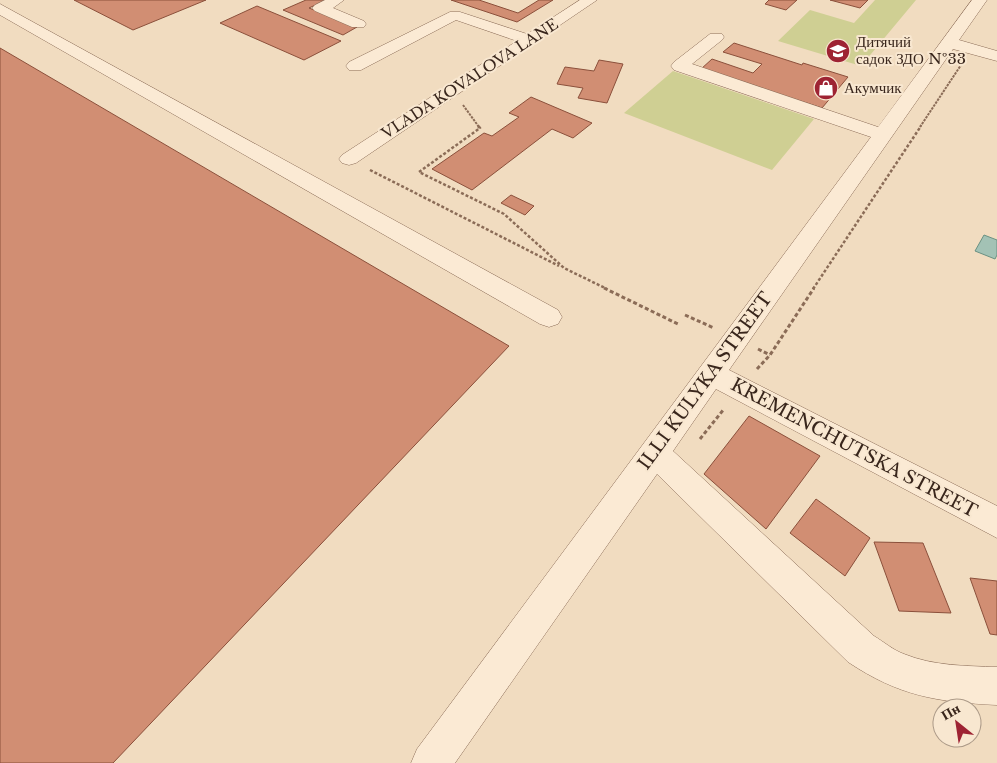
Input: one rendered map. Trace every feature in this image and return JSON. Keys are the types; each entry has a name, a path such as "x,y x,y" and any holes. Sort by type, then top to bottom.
{"street":[{"path":"337,0 320,8 358,24"},
{"path":"447,0 532,32"},
{"path":"532,32 565,0"},
{"name":"VLADA KOVALOVA LANE","path":"349,159 452,91 532,32 590,0"},
{"name":"ILLI KULYKA STREET","path":"431,763 664,462 710,373 980,0"},
{"path":"0,9 549,317"},
{"path":"355,66 455,15 532,32"},
{"path":"716,37 680,66 883,135"},
{"path":"950,43 997,56"},
{"name":"KREMENCHUTSKA STREET","path":"710,373 997,523"},
{"path":"664,462 862,649 884,664 913,676 953,684 997,686"}],"path":[{"path":"664,462 740,388 770,355 972,49"},
{"path":"452,91 480,128 419,172 504,214 564,268"},
{"path":"349,159 678,324"}],"green space":[{"path":"875,0 916,0 861,66 778,41 810,10 854,23"},
{"path":"673,71 814,119 772,170 624,113"}],"shaded area":[{"path":"984,235 997,240 997,255 995,259 975,251"}],"building":[{"path":"74,0 206,0 133,30"},
{"path":"306,0 326,0 309,8 357,27 343,35 283,10"},
{"path":"451,0 479,0 518,13 539,0 553,0 517,22"},
{"path":"769,0 797,0 786,10 765,4"},
{"path":"830,0 868,0 860,8"},
{"path":"257,6 341,41 304,60 220,23"},
{"path":"734,43 802,65 803,63 848,77 822,108 701,69 712,59 753,73 762,64 723,52"},
{"path":"0,48 509,346 113,763 0,763"},
{"path":"599,60 623,64 607,103 578,98 583,88 557,84 565,67 594,71"},
{"path":"531,97 592,123 573,138 552,129 472,190 432,169 484,133 492,136 519,117 509,113"},
{"path":"511,195 534,206 525,215 501,203"},
{"path":"749,416 820,456 766,529 704,474"},
{"path":"816,499 870,538 845,576 790,533"},
{"path":"874,542 923,543 951,613 899,611"},
{"path":"970,578 997,581 997,635 990,634"}],"place":[{"name":"Дитячий садок ЗДО №33","path":"838,51"},
{"name":"Акумчик","path":"826,88"}]}
